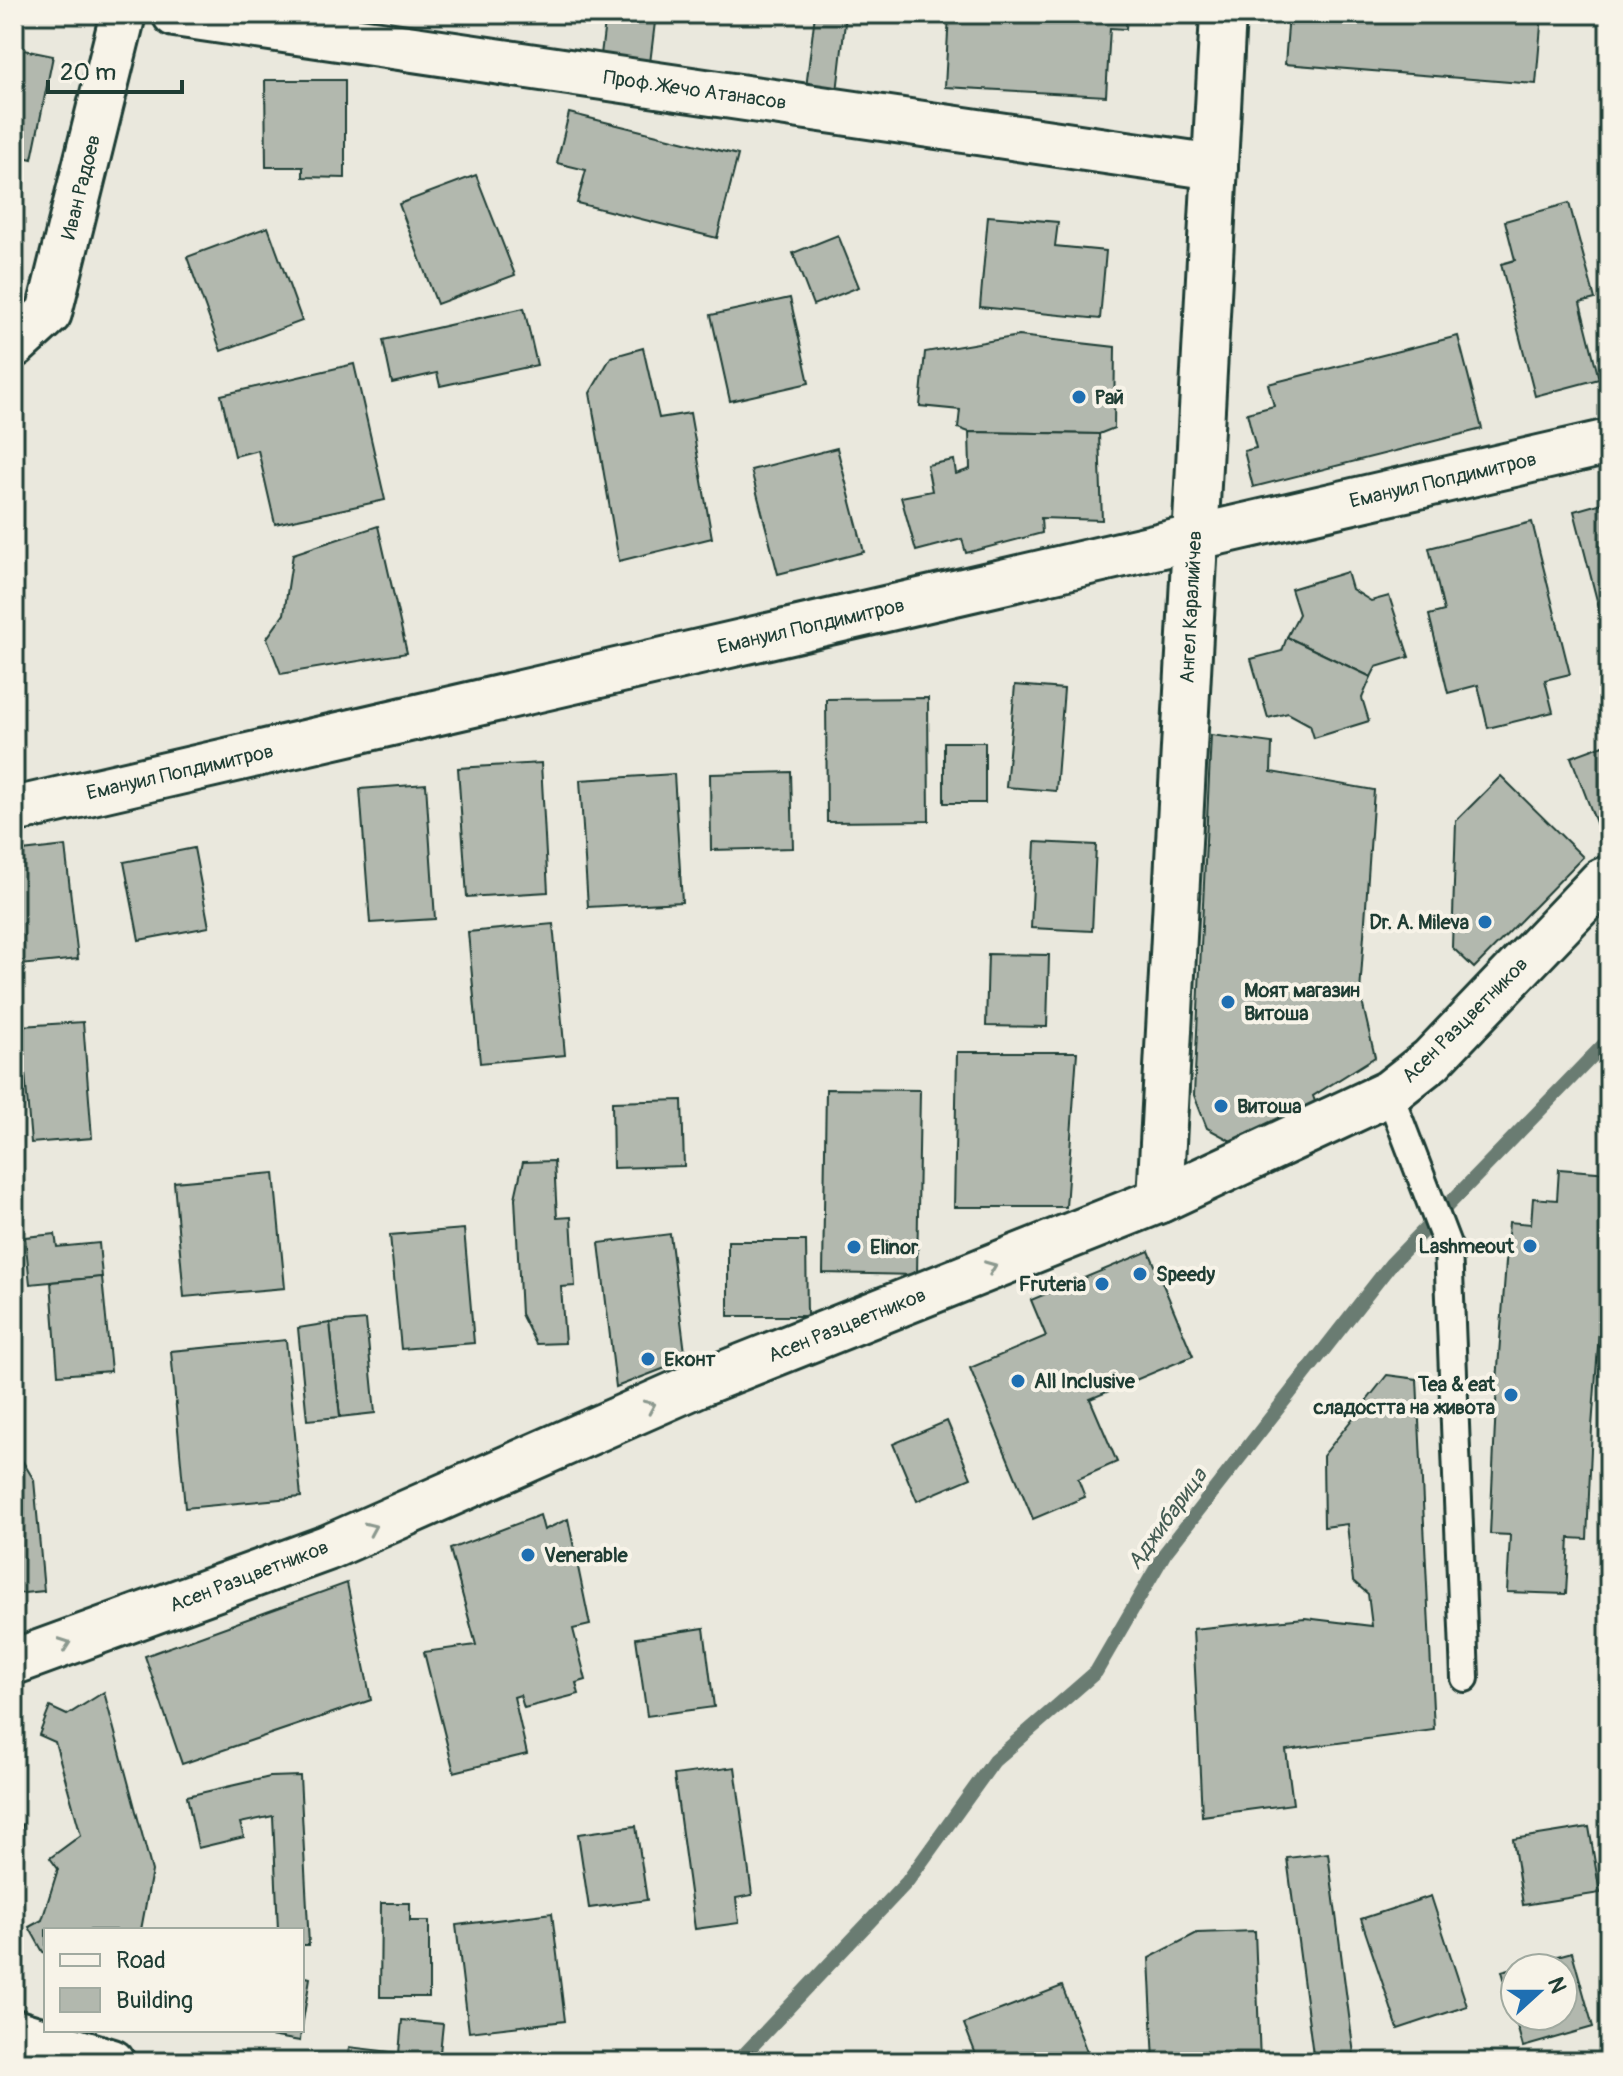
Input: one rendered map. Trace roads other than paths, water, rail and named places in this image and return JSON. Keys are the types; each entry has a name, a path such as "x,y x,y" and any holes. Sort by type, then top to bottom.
{"street":[{"name":"Иван Радоев","path":"14,345 49,313 123,14"},
{"name":"Проф. Жечо Атанасов","path":"175,14 1215,167"},
{"name":"Ангел Каралийчев","path":"1160,1200 1223,14"},
{"name":"Емануил Попдимитров","path":"14,810 1609,442"},
{"name":"Асен Разцветников","path":"14,1662 327,1548 701,1383 1160,1200 1389,1093 1431,1060 1602,881 1609,878"},
{"path":"14,2032 112,2062"}],"lane":[{"path":"1389,1093 1448,1247 1465,1678"}],"waterway":[{"name":"Аджибарица","path":"737,2062 907,1882 994,1761 1096,1672 1165,1553 1391,1264 1609,1039"}],"place":[{"name":"Рай","path":"1079,397"},
{"name":"Dr. A. Mileva","path":"1485,922"},
{"name":"Моят магазин Витоша","path":"1228,1002"},
{"name":"Витоша","path":"1221,1106"},
{"name":"Lashmeout","path":"1530,1246"},
{"name":"Elinor","path":"854,1247"},
{"name":"Speedy","path":"1140,1274"},
{"name":"Fruteria","path":"1102,1284"},
{"name":"Еконт","path":"648,1359"},
{"name":"All Inclusive","path":"1018,1381"},
{"name":"Tea & eat сладостта на живота","path":"1511,1395"},
{"name":"Venerable","path":"528,1555"}]}
